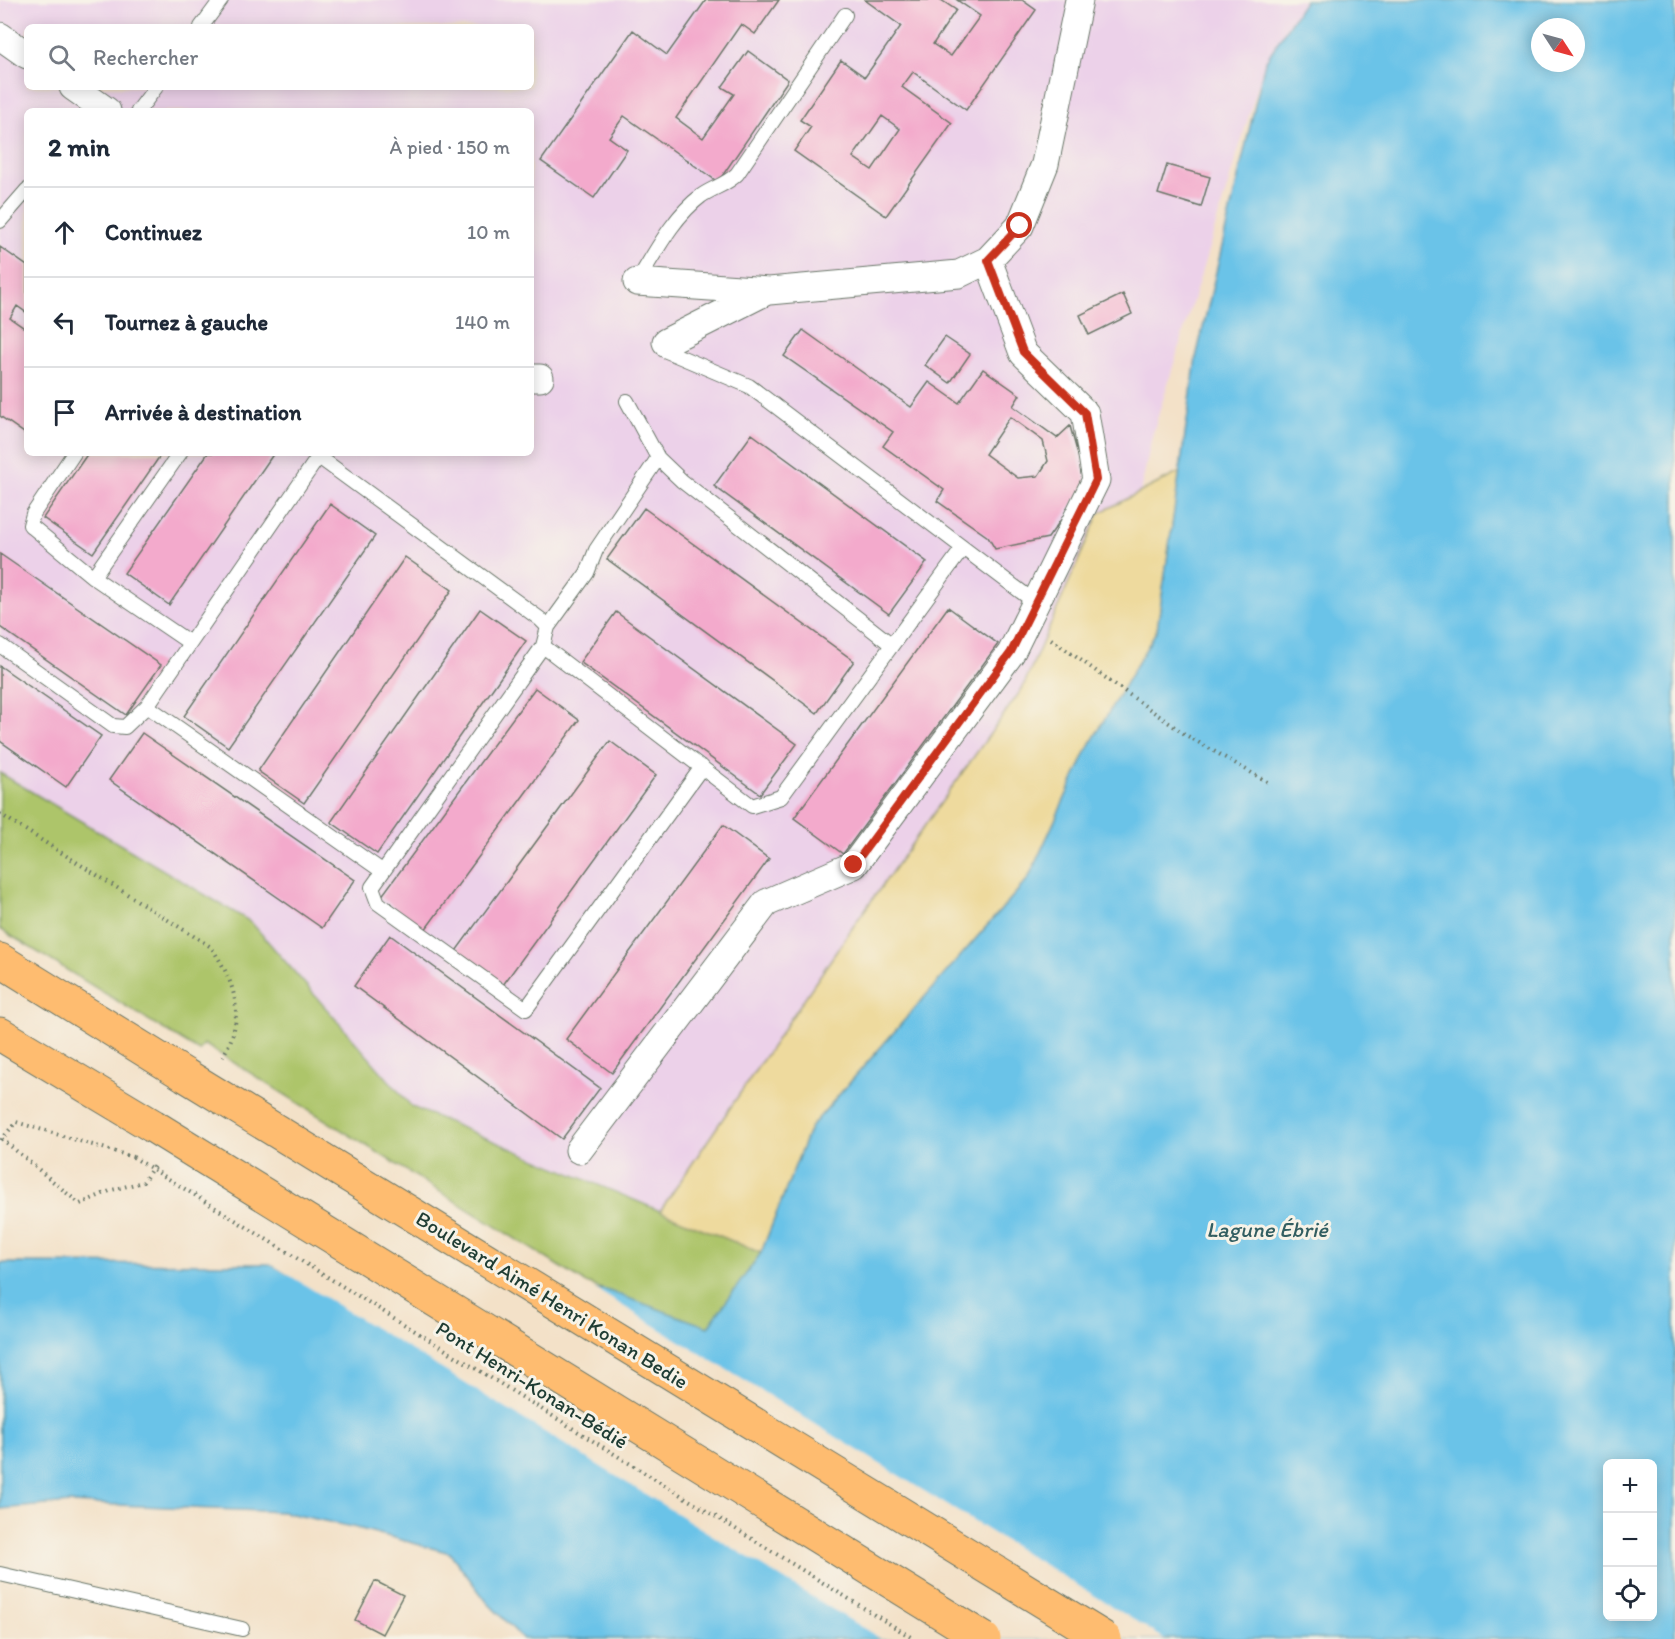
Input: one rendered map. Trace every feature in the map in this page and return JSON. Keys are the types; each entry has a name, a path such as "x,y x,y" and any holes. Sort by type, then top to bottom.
{"highway":[{"name":"Boulevard Aimé Henri Konan Bedie","path":"0,960 1105,1639"},
{"path":"0,1034 984,1639"}],"street":[{"path":"637,282 769,291 959,274 988,260 1020,226 1045,164 1079,0"},
{"path":"0,36 24,53"},
{"path":"77,90 100,108"},
{"path":"579,1149 766,903 854,865 1011,652 1096,480 1085,413 1023,352 988,260"},
{"path":"665,346 769,291"}],"lane":[{"path":"203,24 221,0"},
{"path":"637,282 682,213 702,195 727,184 737,174 846,15"},
{"path":"140,108 154,90"},
{"path":"0,221 24,193"},
{"path":"665,346 749,387 963,548 1031,612"},
{"path":"627,401 658,458 682,481 892,645"},
{"path":"72,456 33,514 30,525 93,577 190,643"},
{"path":"93,577 178,456"},
{"path":"0,645 114,726 125,726 147,706 319,456"},
{"path":"321,456 548,627"},
{"path":"658,458 596,550 587,573 548,627 543,646 372,886 378,903 526,1009 702,767"},
{"path":"543,646 753,806 781,797 963,548"},
{"path":"147,706 382,871"},
{"path":"0,1574 242,1629"}],"path":[{"path":"1031,612 1186,735 1271,784"},
{"path":"0,814 211,946 229,973 238,1013 230,1046"},
{"name":"Pont Henri-Konan-Bédié","path":"144,1182 112,1190 80,1204 2,1139 16,1122 133,1157 914,1639"}],"shaded area":[{"path":"0,0 1305,0 1265,62 1152,436 1088,748 761,1253 412,1107 251,922 0,773"}],"green space":[{"path":"0,773 251,922 412,1107 761,1253 708,1328 586,1283 204,1044 199,1051 0,929"}],"sand":[{"path":"1180,472 1157,630 1088,748 1028,879 810,1128 761,1253 660,1211 859,918 1022,689 1099,513"}],"water":[{"name":"Lagune Ébrié","path":"1305,0 1675,0 1675,1639 523,1639 487,1602 450,1553 357,1528 283,1512 70,1503 0,1509 0,1263 271,1264 288,1274 606,1290 708,1327 761,1253 810,1128 1028,879 1088,748 1157,630 1196,358 1265,62"}],"pier":[{"path":"266,1261 272,1261 289,1271 592,1287 1165,1639 881,1639"}],"building":[{"path":"706,0 779,0 755,34 741,24 676,118 703,138 734,94 722,87 748,51 788,80 718,182 624,116 609,137 627,150 594,198 541,161 633,30 667,55"},
{"path":"865,0 941,0 956,10 933,44 951,56 980,16 957,0 1022,0 1036,10 966,110 913,72 902,87 952,123 886,216 794,151 811,127 800,120 841,60 865,77 901,26","holes":["882,116 900,129 872,170 853,157"]},
{"path":"1167,165 1210,177 1201,207 1158,194"},
{"path":"0,247 24,264 24,311 17,306 10,318 24,328 24,433 0,416"},
{"path":"1123,294 1132,314 1089,335 1080,315"},
{"path":"803,330 911,407 929,382 959,403 983,369 1020,395 1013,406 1057,438 1070,426 1086,484 1048,538 995,549 988,537 937,501 944,490 883,446 893,432 784,356","holes":["1010,417 1043,441 1048,461 1038,476 1018,478 985,454"]},
{"path":"945,337 970,354 950,383 925,365"},
{"path":"752,434 927,562 889,614 714,486"},
{"path":"86,456 160,456 93,553 43,518"},
{"path":"206,456 272,456 169,605 124,573"},
{"path":"330,504 375,536 228,747 184,716"},
{"path":"644,508 854,661 817,713 607,559"},
{"path":"0,554 161,665 126,715 0,627"},
{"path":"405,557 452,590 304,803 258,771"},
{"path":"948,607 998,644 843,854 794,818"},
{"path":"480,609 526,641 377,854 331,822"},
{"path":"616,612 797,744 760,794 580,662"},
{"path":"0,666 101,736 66,787 0,741"},
{"path":"535,688 579,720 425,930 381,897"},
{"path":"142,733 355,880 322,928 109,780"},
{"path":"610,741 656,775 503,985 456,951"},
{"path":"723,825 769,859 612,1073 566,1039"},
{"path":"390,935 600,1088 562,1139 354,986"},
{"path":"375,1581 403,1595 382,1634 355,1620"}],"route":[{"path":"854,865 1011,652 1096,480 1085,413 1023,352 988,260 1020,226"}]}
